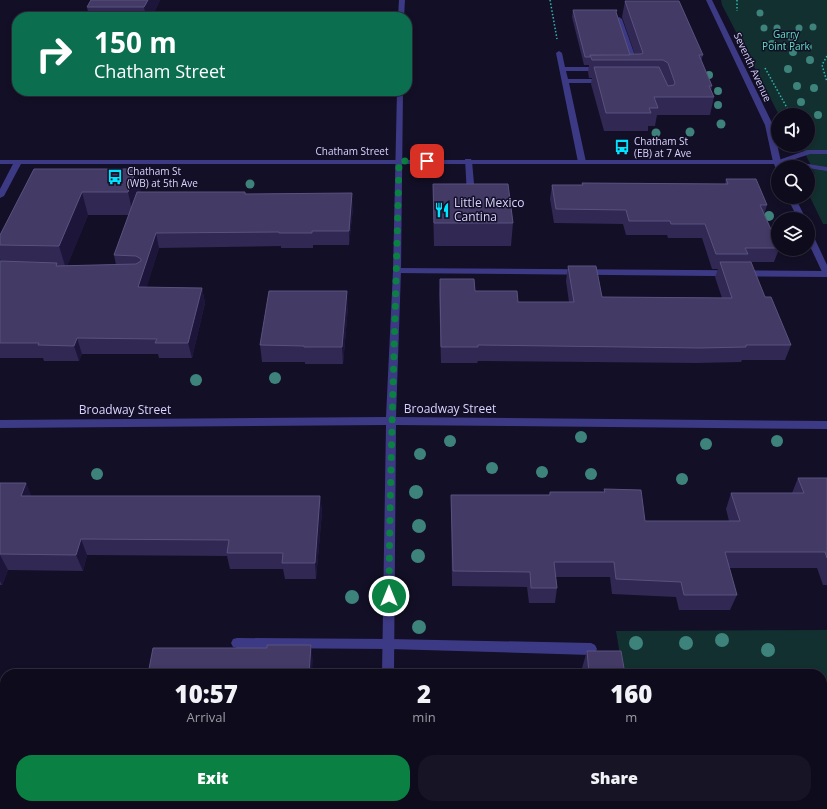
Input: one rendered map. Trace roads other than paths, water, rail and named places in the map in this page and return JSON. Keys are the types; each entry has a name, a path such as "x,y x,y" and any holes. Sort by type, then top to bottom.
{"street":[{"path":"401,12 402,0"},
{"name":"Seventh Avenue","path":"709,0 769,125 777,160"},
{"path":"619,19 636,69 629,69"},
{"path":"559,53 582,162"},
{"path":"563,69 607,69"},
{"path":"565,81 612,81"},
{"path":"388,669 391,421 397,271 400,96"},
{"path":"789,160 810,152 827,152"},
{"path":"468,161 471,195"},
{"name":"Chatham Street","path":"0,162 468,161 771,164"},
{"path":"0,196 18,162"},
{"path":"815,168 827,169"},
{"path":"397,271 827,274 815,248"},
{"name":"Broadway Street","path":"0,424 391,421 827,425"},
{"path":"237,643 389,644 591,649"}],"place":[{"name":"Chatham St (EB) at 7 Ave","path":"622,147"},
{"name":"Chatham St (WB) at 5th Ave","path":"115,177"},
{"name":"Little Mexico Cantina","path":"442,210"}],"park label":[{"name":"Garry Point Park","path":"786,40"}]}
